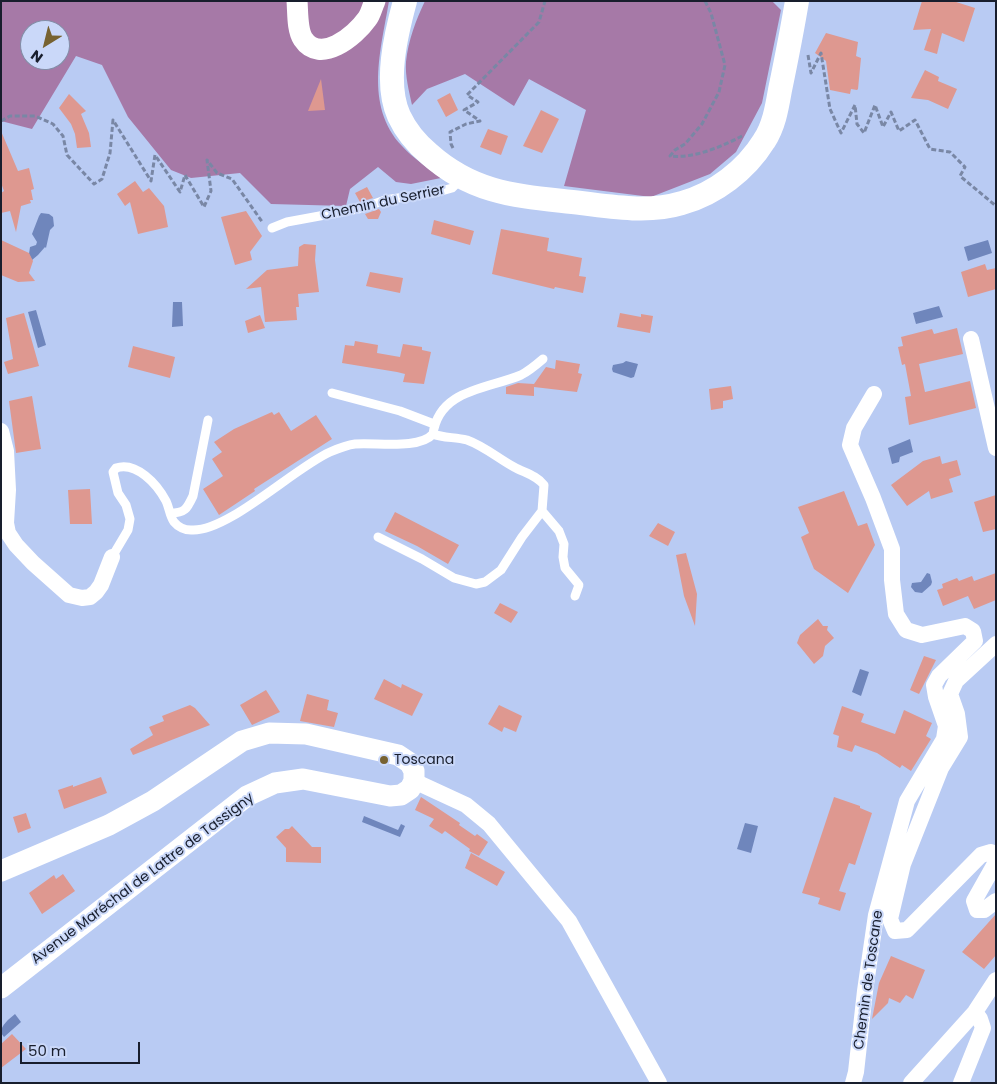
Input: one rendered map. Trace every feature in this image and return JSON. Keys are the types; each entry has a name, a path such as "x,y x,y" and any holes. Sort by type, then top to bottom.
{"main road":[{"path":"406,1 398,28 393,63 394,96 399,115 410,134 424,150 462,178 490,190 520,196 635,209 667,207 694,199 733,175 765,140 776,109 797,1"}],"street":[{"path":"297,1 302,37 313,48 326,49 333,48 362,25 367,19 375,1"},
{"path":"971,338 996,448"},
{"name":"Chemin de Toscane","path":"853,1083 878,906 907,801 944,739 946,726 934,685 939,676 975,641 973,631 964,626 922,635 906,630 896,614 892,580 892,549 874,498 850,445 854,428 874,394"},
{"path":"1,431 8,490 6,523 8,533 33,563 69,595 82,598 90,597 96,592 112,557"},
{"path":"996,644 956,681 950,694 957,714 960,737 941,768 903,864 890,919 895,931 907,930 981,855 991,852 996,862 974,901 977,910 984,910 996,901"},
{"path":"1,872 109,825 153,801 242,741 269,733 306,734 398,755 410,763 414,771 414,780 466,805 489,824 569,921 659,1083"},
{"name":"Avenue Maréchal de Lattre de Tassigny","path":"1,988 247,796 275,783 303,779 390,796 401,795 410,789 414,780"},
{"path":"911,1083 975,1012 996,980"},
{"path":"961,1083 983,1028 975,1012"}],"lane":[{"name":"Chemin du Serrier","path":"272,228 287,222 363,208 385,200 452,188 462,178"},
{"path":"112,557 128,530 130,519 126,505 118,493 113,472 116,468 130,467 150,480 160,491 173,522 181,528 191,530 207,527 244,509 278,483 330,452 353,444 406,444 429,438 434,424 450,402 460,395 520,375 543,359"},
{"path":"332,393 400,411 434,424"},
{"path":"170,513 180,513 188,507 193,496 208,420"},
{"path":"378,537 422,558 454,578 476,584 485,582 501,570 542,512 544,485 538,478 515,468 469,441 432,434"},
{"path":"542,512 559,532 564,544 563,557 565,568 579,585 575,596"}],"path":[{"path":"455,150 451,144 450,132 466,124 480,121 464,110 478,102 468,95 539,22 545,1"},
{"path":"705,1 711,13 725,65 719,92 702,124 685,144 675,150 670,156 680,157 721,147 748,133 765,140"},
{"path":"786,65 800,66 807,48 810,73 821,53 830,109 841,133 855,105 856,124 864,133 875,105 883,127 891,112 899,131 914,120 930,149 950,152 965,167 960,176 996,206"},
{"path":"1,121 10,116 34,116 54,124 63,136 67,155 94,184 102,179 110,153 113,120 151,181 155,155 180,192 185,176 204,207 211,191 207,160 218,173 232,179 263,223 272,228"}],"shaded area":[{"path":"1,1 389,1 378,76 379,95 383,113 390,130 402,146 441,178 411,184 396,182 378,167 350,189 346,206 271,204 240,173 191,178 171,170 128,117 102,65 76,56 70,66 70,20 20,20 20,70 68,70 32,129 1,121"},
{"path":"425,1 772,1 781,10 762,103 736,152 710,174 651,197 564,186 586,110 529,79 514,106 465,74 427,89 412,105 406,62 413,31"}],"water":[{"path":"41,213 49,214 53,217 54,226 50,230 46,248 32,260 29,254 30,247 36,245 37,242 32,234"},
{"path":"988,240 992,253 968,261 964,247"},
{"path":"173,302 182,302 183,326 172,327"},
{"path":"939,306 943,317 916,324 913,313"},
{"path":"36,310 46,345 38,348 28,312"},
{"path":"626,361 638,364 634,377 631,378 613,372 613,365"},
{"path":"910,439 913,452 900,457 899,462 892,464 888,448"},
{"path":"927,573 930,574 931,585 922,593 915,592 911,587 912,583 921,582"},
{"path":"860,669 869,672 861,696 852,692"},
{"path":"364,816 398,830 401,824 405,826 400,837 362,822"},
{"path":"745,823 758,826 751,853 737,849"},
{"path":"15,1014 21,1022 4,1037 1,1033 2,1027"}],"building":[{"path":"922,1 953,1 975,8 964,42 942,33 937,54 924,50 931,29 913,30"},
{"path":"826,33 858,42 856,56 861,58 858,89 851,89 850,94 830,90 826,61 815,53"},
{"path":"925,70 939,77 938,81 957,89 948,109 928,100 911,98"},
{"path":"321,79 325,110 308,111"},
{"path":"450,93 458,110 446,117 437,100"},
{"path":"69,94 86,111 81,114 89,133 91,147 77,148 71,124 59,108"},
{"path":"541,110 559,119 542,153 523,146"},
{"path":"488,129 508,136 501,155 480,147"},
{"path":"1,131 18,171 29,168 34,189 31,190 33,200 30,200 31,203 21,206 16,232 10,211 1,213 1,193 4,191 1,183"},
{"path":"135,181 143,192 149,188 164,206 168,227 138,234 130,202 125,206 117,194"},
{"path":"367,187 373,198 360,202 355,193"},
{"path":"379,209 381,212 378,219 368,219 365,214"},
{"path":"246,211 262,236 250,252 252,260 235,265 221,217"},
{"path":"434,220 474,231 470,245 431,234"},
{"path":"501,229 549,238 547,251 582,258 579,276 586,277 583,293 555,287 554,289 492,274"},
{"path":"1,240 29,253 33,261 29,273 35,281 18,282 1,275"},
{"path":"304,244 316,245 315,260 319,292 298,294 297,320 265,322 261,287 246,289 267,270 298,266 299,247"},
{"path":"985,264 987,270 996,268 996,289 968,297 961,272"},
{"path":"370,272 403,278 400,293 366,286"},
{"path":"24,313 39,366 8,374 4,362 13,359 6,318"},
{"path":"620,313 641,317 641,314 653,316 650,333 617,327"},
{"path":"260,315 265,328 248,333 245,321"},
{"path":"957,328 963,354 919,364 925,392 970,381 976,408 909,425 905,397 911,396 905,364 902,365 898,347 903,346 901,337 932,329 934,334"},
{"path":"355,341 378,345 377,353 400,357 403,344 422,347 422,350 431,352 424,384 403,382 405,374 342,363 345,345 354,346"},
{"path":"133,346 175,357 170,378 128,367"},
{"path":"556,360 580,364 578,373 582,374 577,392 534,387 534,396 506,394 506,387 518,383 534,384 546,367 555,369"},
{"path":"731,386 733,399 723,401 723,408 711,410 709,389"},
{"path":"32,396 41,449 16,453 9,401"},
{"path":"272,412 274,415 279,412 291,431 316,415 332,439 254,489 255,491 219,515 203,489 223,476 212,459 222,452 214,442 234,429"},
{"path":"940,456 942,464 957,460 961,475 949,479 953,492 931,499 929,491 907,506 891,485 923,461"},
{"path":"90,489 92,524 70,524 68,490"},
{"path":"844,491 858,526 867,523 875,545 848,593 814,569 801,537 809,533 798,507"},
{"path":"996,495 996,529 983,532 974,502"},
{"path":"395,512 459,545 448,564 417,546 385,531"},
{"path":"658,523 675,532 668,546 649,536"},
{"path":"686,553 697,594 695,626 684,596 676,555"},
{"path":"996,573 996,600 974,609 968,596 943,606 937,590 943,588 942,584 957,578 959,581 972,576 974,581"},
{"path":"500,603 518,612 511,623 494,613"},
{"path":"818,619 823,626 828,626 827,630 834,638 825,646 823,656 814,664 797,643 800,635"},
{"path":"924,656 936,660 919,694 910,690"},
{"path":"384,679 401,688 402,684 423,694 412,716 374,699"},
{"path":"266,690 280,712 252,725 240,705"},
{"path":"307,694 329,700 327,710 338,713 334,727 300,721"},
{"path":"190,705 210,725 133,755 130,749 153,735 149,727 164,721 162,716"},
{"path":"499,705 522,716 516,732 504,727 502,732 488,724"},
{"path":"842,706 864,714 861,722 895,734 904,710 932,723 926,736 931,739 911,771 902,765 900,768 877,753 855,745 852,752 837,747 839,736 833,734"},
{"path":"101,777 107,793 64,809 58,790"},
{"path":"421,797 460,823 459,825 475,836 477,834 488,842 479,856 469,851 470,849 445,831 442,834 429,826 434,819 415,810"},
{"path":"834,797 860,806 860,808 872,813 855,865 849,863 839,891 846,893 840,911 818,904 820,898 802,893"},
{"path":"26,813 31,828 18,833 13,817"},
{"path":"292,826 312,847 321,847 321,863 286,862 286,848 276,837"},
{"path":"471,853 505,872 497,886 465,868"},
{"path":"63,874 75,891 42,914 29,893 54,875 56,879"},
{"path":"996,914 996,955 984,969 962,952"},
{"path":"891,956 925,970 913,999 906,995 900,1003 889,998 888,1003 872,1019 879,983"},
{"path":"12,1034 26,1049 1,1068 1,1044"}],"place":[{"name":"Toscana","path":"384,760"}]}
